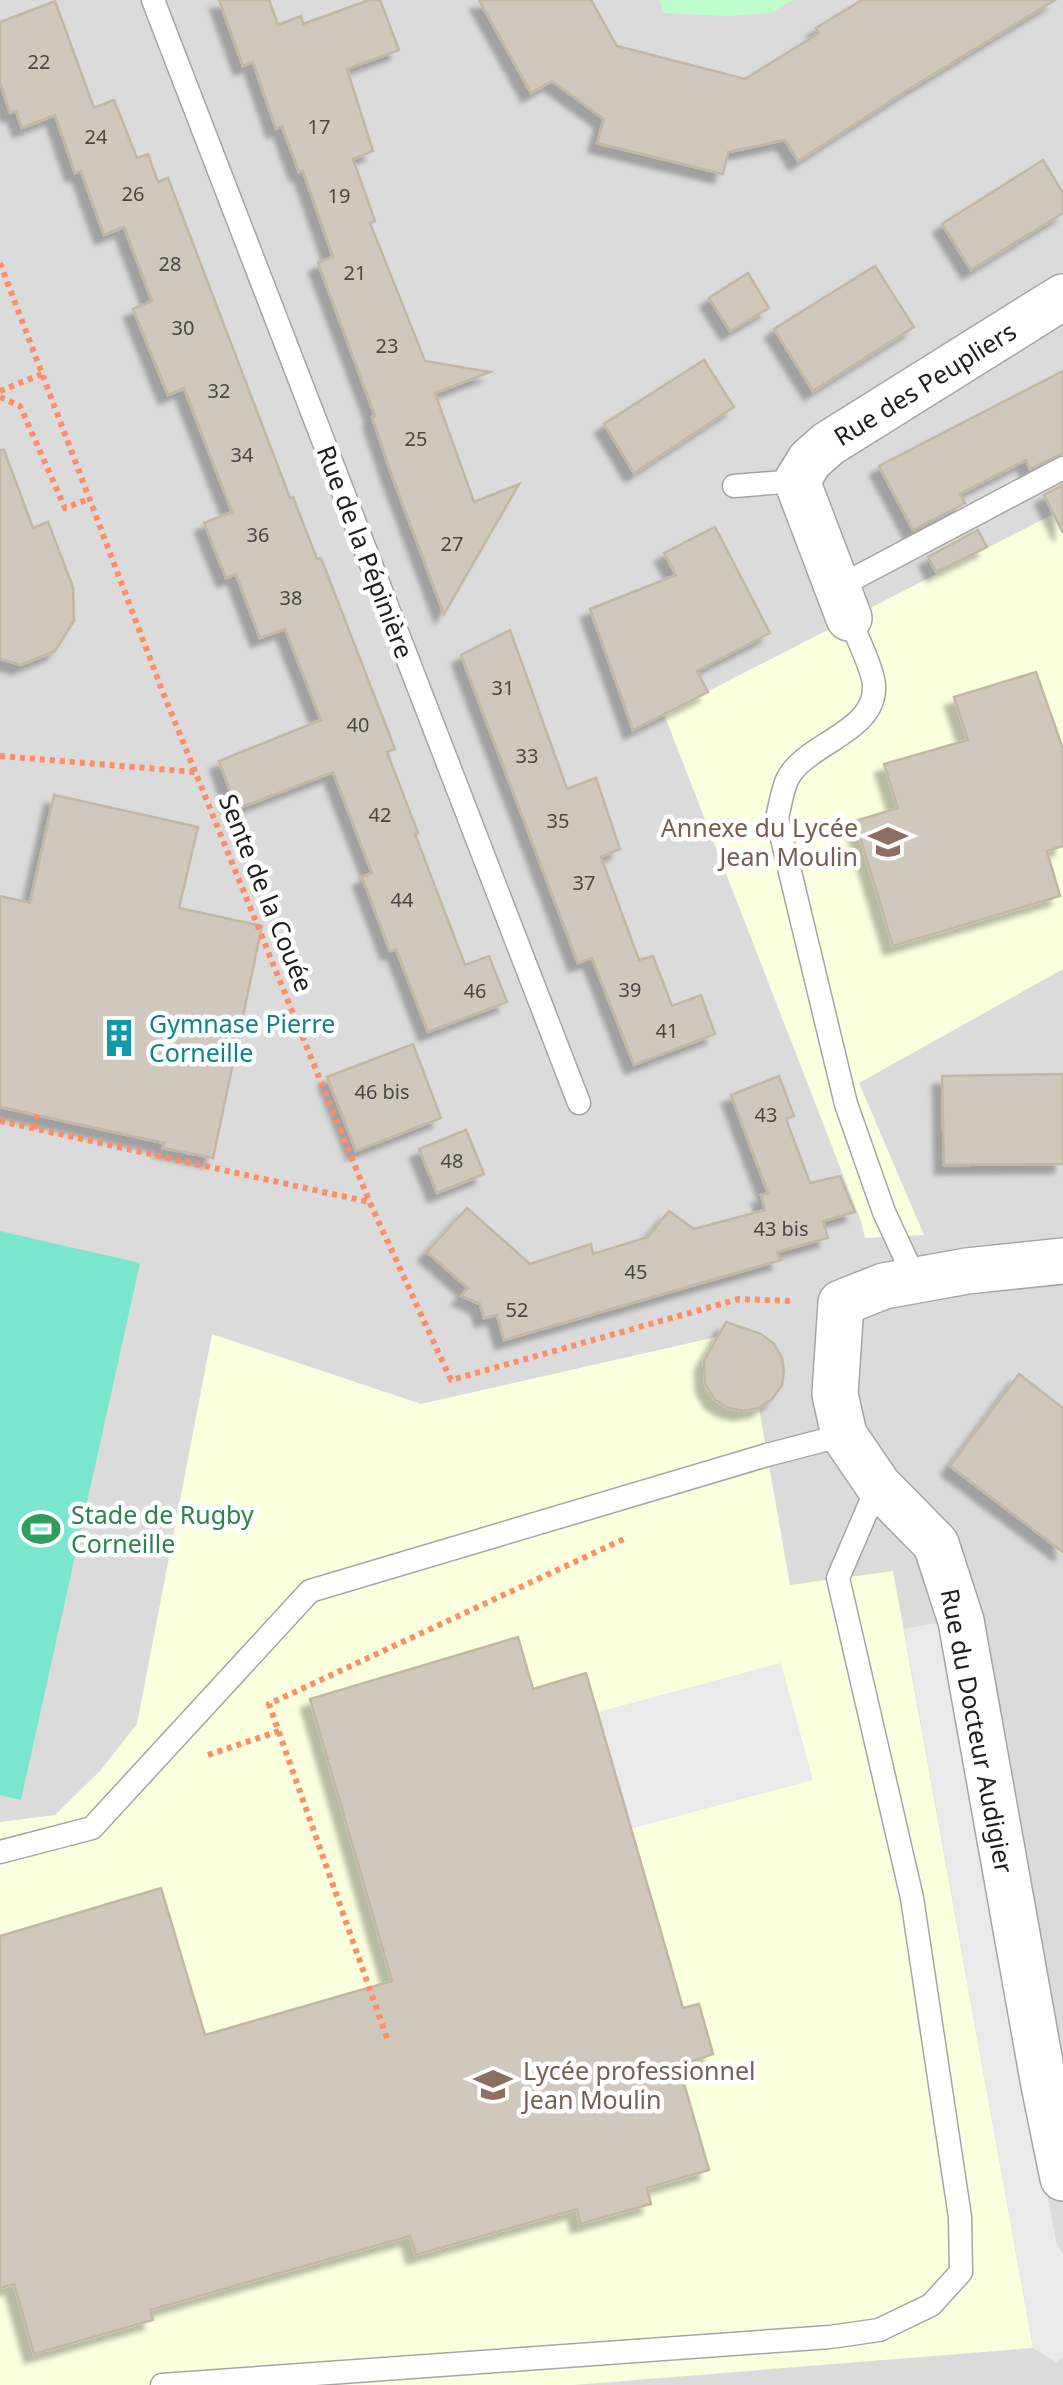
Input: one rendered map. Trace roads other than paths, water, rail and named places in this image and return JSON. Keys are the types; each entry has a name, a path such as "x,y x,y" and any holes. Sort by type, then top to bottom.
{"street":[{"name":"Rue des Peupliers","path":"797,480 810,460 828,444 1063,298"},
{"path":"797,480 844,603"},
{"path":"916,1281 967,1271 1063,1261"},
{"name":"Rue du Docteur Audigier","path":"916,1281 884,1286 841,1302 834,1394 844,1435 878,1484 936,1544 961,1621 1063,2178"}],"lane":[{"name":"Rue de la Pépinière","path":"153,0 579,1104"},
{"path":"916,1281 884,1212 846,1104 778,818 787,778 803,760 856,724 872,702 874,683 844,603 1063,468"},
{"path":"734,486 797,480"},
{"path":"0,1852 92,1828 310,1592 844,1435"},
{"path":"162,2385 846,2335 880,2330 931,2305 961,2272 960,2217 912,1898 838,1578 878,1484"}],"place":[{"name":"Annexe du Lycée Jean Moulin","path":"888,842"},
{"name":"Gymnase Pierre Corneille","path":"119,1038"},
{"name":"Stade de Rugby Corneille","path":"41,1529"},
{"name":"Lycée professionnel Jean Moulin","path":"493,2085"}]}
